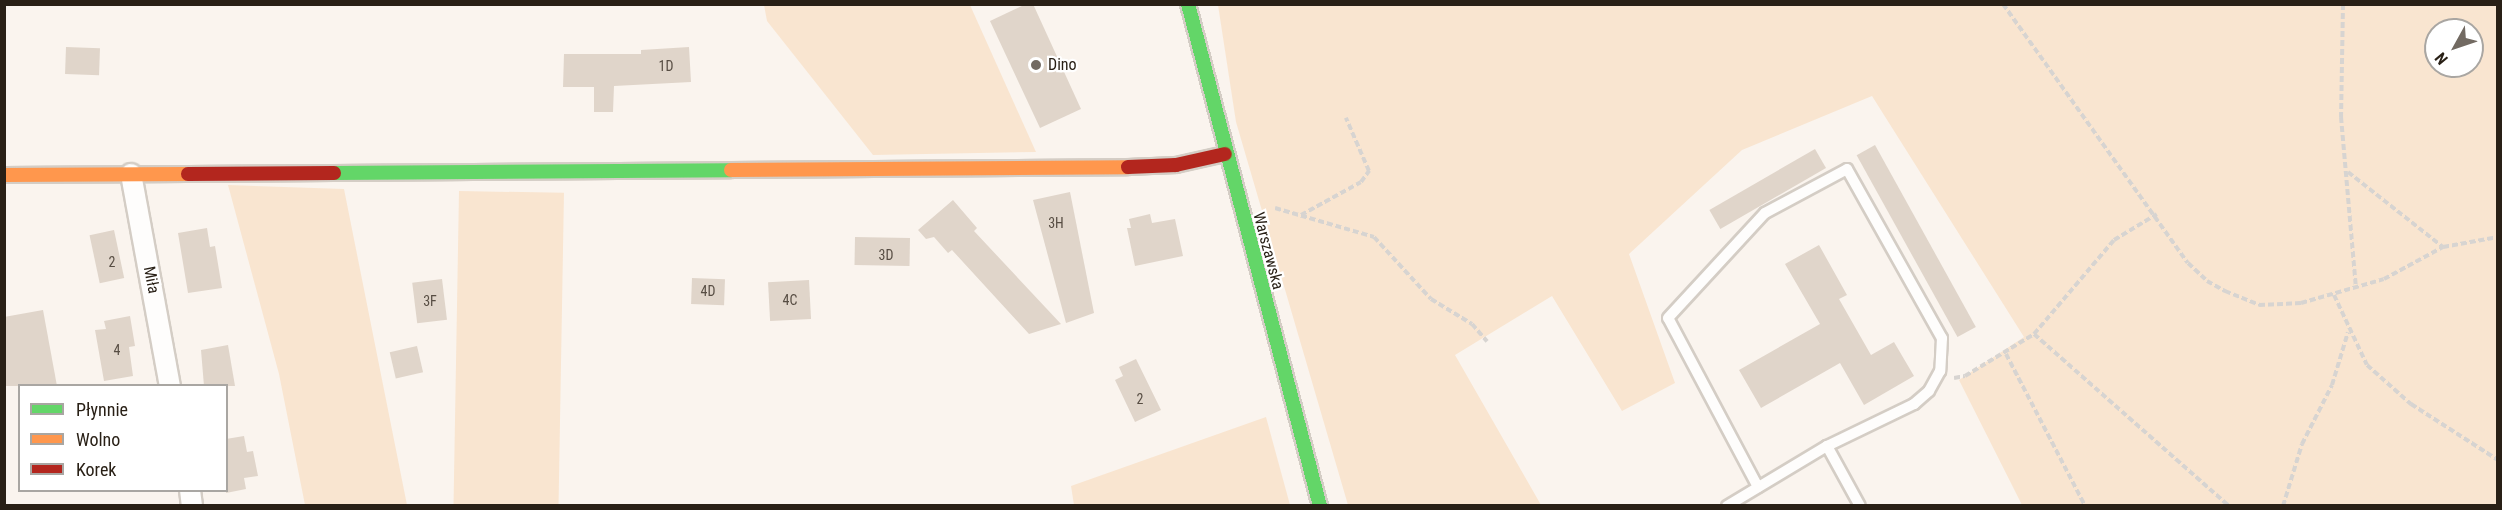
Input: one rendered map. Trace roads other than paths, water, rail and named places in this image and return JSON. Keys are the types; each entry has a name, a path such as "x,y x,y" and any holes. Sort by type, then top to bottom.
{"street":[{"name":"Warszawska","path":"1188,4 1225,154 1320,506"},
{"path":"4,175 467,175 1093,168 1176,165 1225,154"},
{"name":"Miła","path":"131,174 170,384"}],"lane":[{"path":"1727,506 1827,446 1914,404 1929,391 1940,371 1942,338 1847,169 1766,213 1668,318 1758,487"},
{"path":"1827,446 1860,506"}],"place":[{"name":"Dino","path":"1036,65"}]}
